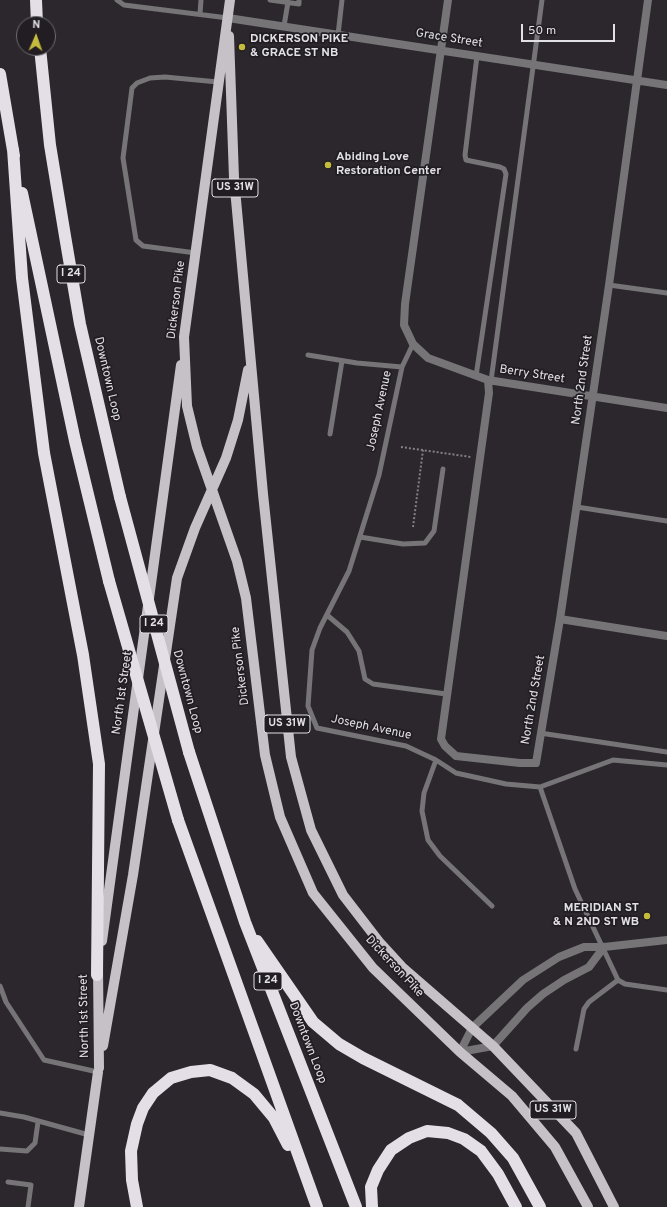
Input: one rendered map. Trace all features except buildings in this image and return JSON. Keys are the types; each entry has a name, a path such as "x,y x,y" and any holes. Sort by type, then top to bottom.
{"highway":[{"path":"36,0 37,16"},
{"name":"Downtown Loop","path":"41,56 50,145 64,236 80,324 120,497 189,752 245,922 356,1207"},
{"name":"I 24","path":"0,74 13,149 75,441 109,581 178,820 317,1207"},
{"path":"13,149 22,278 44,453 83,655 99,764 97,975"},
{"path":"245,922 313,1022 339,1044 363,1058 458,1105 492,1132 513,1158 540,1207"},
{"path":"137,1207 132,1180 131,1151 137,1124 143,1108 153,1093 171,1078 191,1072 210,1070 232,1078 254,1094 274,1118 311,1191"},
{"path":"372,1207 371,1187 378,1170 391,1150 409,1138 427,1131 448,1133 464,1140 481,1151 509,1192 516,1207"}],"main road":[{"name":"Dickerson Pike","path":"230,0 184,337 187,406 197,447 237,561 246,598 266,762 280,817 313,893 373,968 460,1052 512,1096 555,1147 588,1207"},
{"name":"Dickerson Pike","path":"228,18 234,178 250,358 291,757 311,830 343,895 380,943 402,968 493,1046 576,1133 614,1207"},
{"name":"North 1st Street","path":"184,337 97,975 99,1068 134,867 177,578 195,528 226,458 238,420 250,358"},
{"name":"North 1st Street","path":"79,1207 98,1072"}],"street":[{"path":"446,694 490,393 489,380 428,358 413,344 404,325 404,304 442,50 448,0"},
{"name":"North 2nd Street","path":"446,694 441,739 445,746 456,756 520,763 536,763 560,619 610,286 648,0"},
{"name":"Grace Street","path":"228,18 667,85"},
{"name":"Berry Street","path":"489,380 667,408"},
{"path":"560,619 667,636"},
{"path":"460,1052 472,1028 523,980 559,957 584,947 604,947 667,940"},
{"path":"460,1052 493,1046 527,1008 543,994 564,980 589,967 604,947"}],"lane":[{"path":"117,0 124,5 228,18"},
{"path":"200,14 201,0"},
{"path":"270,0 299,4 299,0"},
{"path":"338,35 342,0"},
{"path":"489,380 542,0"},
{"path":"284,26 288,2"},
{"path":"476,376 506,174 504,169 500,167 466,160 465,155 478,56"},
{"path":"196,253 143,246 136,240 123,158 132,88 137,83 150,78 165,77 218,82"},
{"path":"610,286 667,293"},
{"name":"Joseph Avenue","path":"413,344 402,367 379,474 349,571 327,615 312,650 308,706 317,728 406,746 436,760 456,772 506,784 540,787 613,760 667,765"},
{"path":"308,356 402,367"},
{"path":"330,434 342,361"},
{"path":"360,537 403,544 425,543 434,531 443,469"},
{"path":"577,507 667,521"},
{"path":"327,615 347,632 359,651 365,679 373,684 446,694"},
{"path":"540,733 667,752"},
{"path":"436,760 424,793 422,811 428,840 440,856 492,906"},
{"path":"540,787 575,889 604,947 618,980 625,984 667,990"},
{"path":"576,1049 584,1009 589,1002 618,980"},
{"path":"0,986 6,1002 44,1060 98,1072"},
{"path":"0,1113 89,1135"},
{"path":"0,1149 27,1151 35,1143 38,1122"},
{"path":"8,1182 31,1185 28,1207"}],"path":[{"path":"401,447 475,458"},
{"path":"413,527 423,450"}],"place":[{"name":"DICKERSON PIKE & GRACE ST NB","path":"242,47"},
{"name":"Abiding Love Restoration Center","path":"328,165"},
{"name":"MERIDIAN ST & N 2ND ST WB","path":"647,916"}]}
